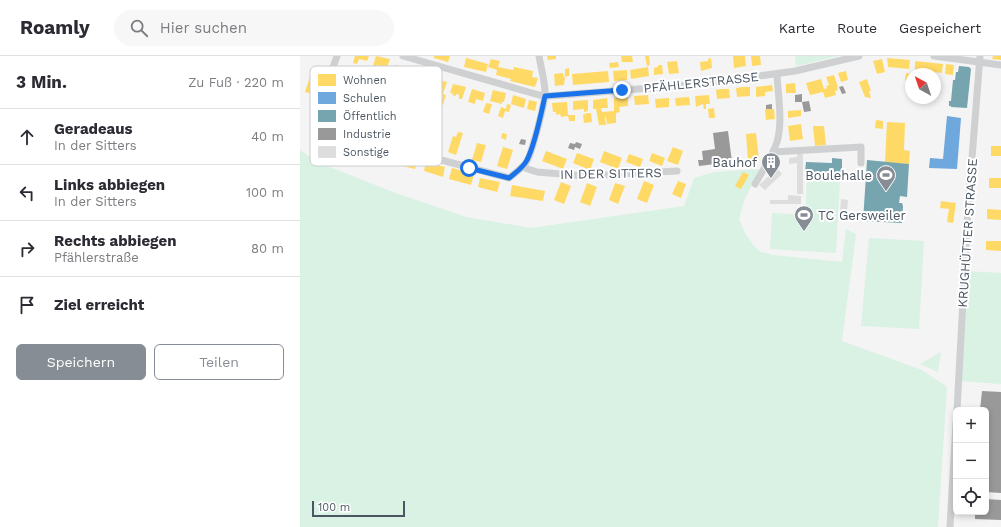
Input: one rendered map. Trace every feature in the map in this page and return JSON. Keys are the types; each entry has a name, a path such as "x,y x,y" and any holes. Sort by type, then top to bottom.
{"street":[{"path":"334,66 337,56"},
{"name":"PFÄHLERSTRASSE","path":"403,56 438,66"},
{"path":"442,159 509,178 522,167 527,161 531,151 545,96 539,56"},
{"name":"PFÄHLERSTRASSE","path":"442,67 545,96 690,85 776,74 822,66 859,56"},
{"path":"934,56 979,59 1001,64"},
{"name":"KRUGHÜTTER STRASSE","path":"957,407 968,209 979,59"},
{"path":"755,184 773,152 777,141 780,122 776,74"},
{"path":"773,152 861,147 861,163"},
{"name":"IN DER SITTERS","path":"522,167 537,172 584,176 677,171"},
{"path":"950,527 955,443"}],"green space":[{"path":"795,56 839,56 796,66"},
{"path":"300,150 310,157 310,166 327,166 393,192 466,217 531,228 684,206 694,178 714,172 759,169 744,201 739,219 745,233 754,246 761,252 774,255 842,262 846,229 856,234 842,341 922,370 947,387 938,527 300,527"},
{"name":"TC Gersweiler","path":"807,179 840,181 836,253 770,249 772,213 805,215"},
{"path":"869,238 924,241 919,329 861,326"},
{"path":"966,271 1001,273 1001,384 958,381"},
{"path":"941,352 938,372 920,364"}],"building: Wohnen":[{"path":"355,56 369,56 367,61 359,59 357,64 353,63"},
{"path":"376,56 390,59 388,66 373,66"},
{"path":"434,56 450,56 448,62 434,58"},
{"path":"547,56 556,56 556,59 548,60"},
{"path":"621,56 632,56 633,62 622,62"},
{"path":"645,56 649,56 650,65 647,66"},
{"path":"733,56 745,56 746,66 734,68"},
{"path":"751,56 760,56 761,65 752,66"},
{"path":"993,56 1001,56 1001,60 992,59"},
{"path":"466,58 488,64 486,72 464,67"},
{"path":"711,58 712,68 701,71 700,62 708,61 708,59"},
{"path":"887,58 910,60 909,68 888,67"},
{"path":"491,59 500,61 498,67 513,70 514,67 533,71 532,77 538,78 535,87 510,81 511,79 496,75 497,70 488,67"},
{"path":"882,59 885,72 877,74 873,61"},
{"path":"677,61 679,73 669,74 667,62"},
{"path":"915,61 943,64 942,73 941,68 915,68"},
{"path":"618,62 619,67 610,68 609,63"},
{"path":"946,64 954,65 953,75 945,74"},
{"path":"658,65 662,65 663,74 654,75 654,68 658,67"},
{"path":"648,67 649,76 631,79 630,70"},
{"path":"569,68 569,76 565,77 565,69"},
{"path":"627,70 627,80 614,81 613,71"},
{"path":"608,71 609,82 573,85 572,74"},
{"path":"846,71 848,80 841,82 838,73"},
{"path":"563,73 565,77 564,85 555,86 554,74"},
{"path":"834,75 838,87 838,90 835,91 836,95 825,98 823,92 810,95 806,83 821,79 824,89 829,85 826,77"},
{"path":"310,76 310,93 305,92"},
{"path":"867,79 871,91 869,91 871,98 865,97 859,82"},
{"path":"442,81 447,82 443,94 446,95 443,105"},
{"path":"795,83 796,93 786,93 786,84"},
{"path":"453,84 466,87 462,99 459,99 459,95 456,94 456,96 452,95 453,93 450,93"},
{"path":"772,85 773,91 765,92 765,96 756,97 756,87"},
{"path":"750,87 750,96 737,97 736,88"},
{"path":"472,89 485,93 483,101 476,99 475,104 468,102"},
{"path":"729,89 730,98 717,99 716,90"},
{"path":"493,90 506,93 502,104 490,101"},
{"path":"513,95 526,99 524,108 511,104"},
{"path":"648,95 649,104 635,105 634,96"},
{"path":"709,95 710,104 706,104 706,109 704,109 703,104 696,107 695,96"},
{"path":"628,97 628,106 619,107 620,112 616,113 616,123 607,124 605,117 606,125 599,125 596,109 593,109 593,100 607,98 608,108 601,108 602,112 614,111 614,98"},
{"path":"689,97 690,105 676,106 675,98"},
{"path":"669,98 669,107 656,108 655,99"},
{"path":"529,100 537,102 535,111 527,109"},
{"path":"588,100 588,111 584,112 584,109 573,110 573,101"},
{"path":"567,102 568,115 575,115 575,121 569,121 568,116 561,117 560,114 556,115 556,112 553,112 552,103"},
{"path":"486,103 492,104 489,114 483,112"},
{"path":"507,104 511,105 509,112 505,111 503,118 498,116 501,107 506,109"},
{"path":"714,108 715,118 709,118 708,109"},
{"path":"765,109 774,109 775,119 766,120"},
{"path":"801,110 801,116 788,118 788,111"},
{"path":"591,113 592,122 584,123 583,115"},
{"path":"876,120 883,121 883,129 875,128"},
{"path":"887,122 905,123 904,150 910,151 909,164 885,162"},
{"path":"801,124 803,139 790,141 788,126"},
{"path":"813,126 824,126 826,145 815,146"},
{"path":"458,132 463,133 456,155 448,152 453,136 456,137"},
{"path":"502,133 507,134 506,140 501,138"},
{"path":"756,133 759,160 748,161 746,134"},
{"path":"477,143 486,145 481,162 472,160"},
{"path":"991,146 1001,146 1001,156 991,156"},
{"path":"503,147 513,150 507,169 497,166"},
{"path":"673,147 683,151 678,165 667,161"},
{"path":"546,151 567,159 563,169 542,161"},
{"path":"604,151 622,158 618,169 600,162"},
{"path":"577,153 594,159 590,170 573,163"},
{"path":"652,153 665,158 662,166 649,161"},
{"path":"629,154 643,159 640,167 626,162"},
{"path":"402,166 416,166 415,169"},
{"path":"425,166 445,167 443,177 424,171"},
{"path":"452,168 474,174 471,185 449,179"},
{"path":"743,172 749,175 741,189 735,186"},
{"path":"480,178 500,182 497,192 478,187"},
{"path":"989,178 1001,178 1001,188 989,188"},
{"path":"644,181 654,185 647,203 637,199"},
{"path":"678,181 686,184 681,198 672,194"},
{"path":"561,182 571,186 564,204 554,200"},
{"path":"587,183 597,187 590,206 580,202"},
{"path":"615,183 625,186 618,204 609,200"},
{"path":"512,185 545,191 543,201 510,196"},
{"path":"941,201 956,203 953,223 947,222 949,209 940,208"},
{"path":"987,209 1001,210 1001,220 987,219"},
{"path":"986,241 1001,241 1001,251 986,250"}],"building: Schulen":[{"path":"947,116 961,118 957,169 929,168 930,158 943,159"}],"building: Öffentlich":[{"path":"959,66 969,67 971,69 967,108 949,106 949,101 951,101 953,80 955,80 956,72 958,72"},
{"path":"832,158 842,159 842,174 805,172 806,162 832,163"},
{"name":"Boulehalle","path":"867,160 909,164 907,197 900,196 899,203 902,203 903,206 902,223 863,221"}],"building: Industrie":[{"path":"843,86 846,93 842,94 839,87"},
{"path":"802,94 802,102 795,102 795,95"},
{"path":"809,101 811,111 804,112 802,102"},
{"path":"772,104 772,109 766,109 766,105"},
{"path":"728,131 732,162 699,166 698,160 703,160 702,151 715,149 713,133"},
{"path":"521,139 526,140 525,145 519,144"},
{"path":"576,142 582,144 580,149 575,147 574,150 568,148 570,143 575,144"},
{"path":"982,391 1001,392 1001,493 989,492 989,407 980,407"},
{"path":"989,499 1001,500 1001,520 975,519 975,515 989,515"}],"building: Sonstige":[{"path":"797,154 803,154 803,194 797,194 797,163 789,164 789,158 797,157"},
{"name":"Bauhof","path":"777,168 782,174 765,190 759,185"},
{"path":"788,195 801,196 801,204 770,204 770,200 788,200"},
{"path":"841,199 848,200 847,212 840,212"}],"place":[{"name":"Bauhof","path":"771,179"},
{"name":"Boulehalle","path":"886,192"},
{"name":"TC Gersweiler","path":"804,232"}],"route":[{"path":"469,168 509,178 517,172 527,161 531,151 545,96 622,90"}]}
